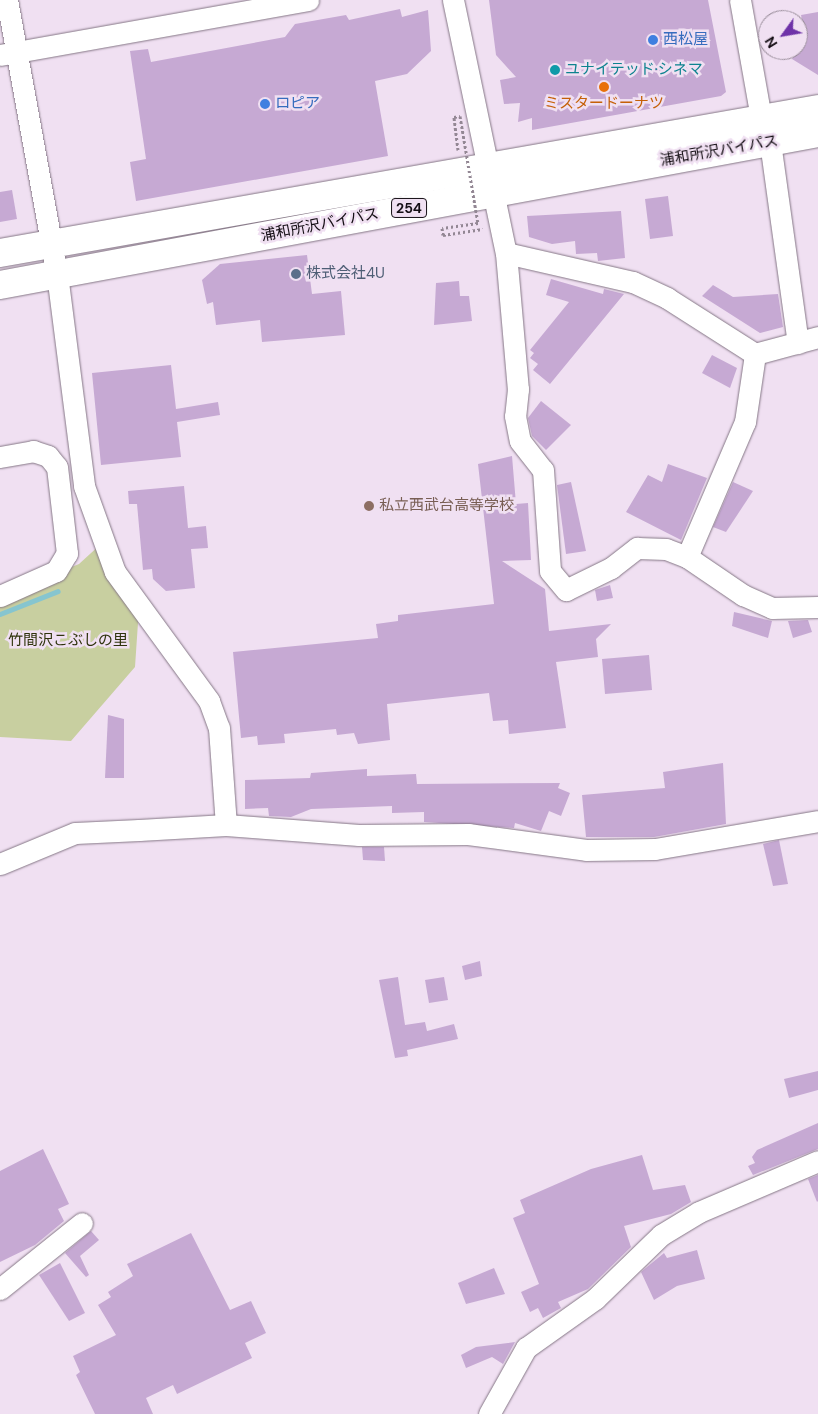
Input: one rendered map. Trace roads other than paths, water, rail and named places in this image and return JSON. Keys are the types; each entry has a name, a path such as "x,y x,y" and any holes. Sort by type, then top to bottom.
{"highway":[{"name":"浦和所沢バイパス","path":"0,285 494,192 766,130 818,109"},
{"name":"浦和所沢バイパス","path":"0,253 487,164 766,130 818,133"}],"street":[{"path":"7,0 8,54 52,244 84,486 115,572 209,701 219,728 226,825"},
{"path":"8,54 308,0"},
{"path":"454,0 506,253 518,389 515,416 520,441 543,470 550,571 566,590 611,568 637,548 666,549 687,557 743,595 772,608 818,607"},
{"path":"740,0 766,130 798,343"},
{"path":"506,253 633,282 666,298 755,354 818,337"},
{"path":"687,557 745,422 755,354"},
{"path":"0,457 33,451 48,456 57,467 67,553 56,571 0,596"},
{"path":"0,864 75,834 226,825 359,834 468,834 586,850 655,849 818,821"},
{"path":"489,1414 526,1348 595,1299 662,1235 700,1212 818,1161"},
{"path":"0,1289 82,1222"}],"waterway":[{"path":"0,614 58,591"}],"place":[{"name":"西松屋","path":"653,40"},
{"name":"ユナイテッド·シネマ","path":"555,70"},
{"name":"ミスタードーナツ","path":"604,87"},
{"name":"ロピア","path":"265,104"},
{"name":"株式会社4U","path":"296,274"},
{"name":"私立西武台高等学校","path":"369,506"}],"park label":[{"name":"竹間沢こぶしの里","path":"68,641"}]}
